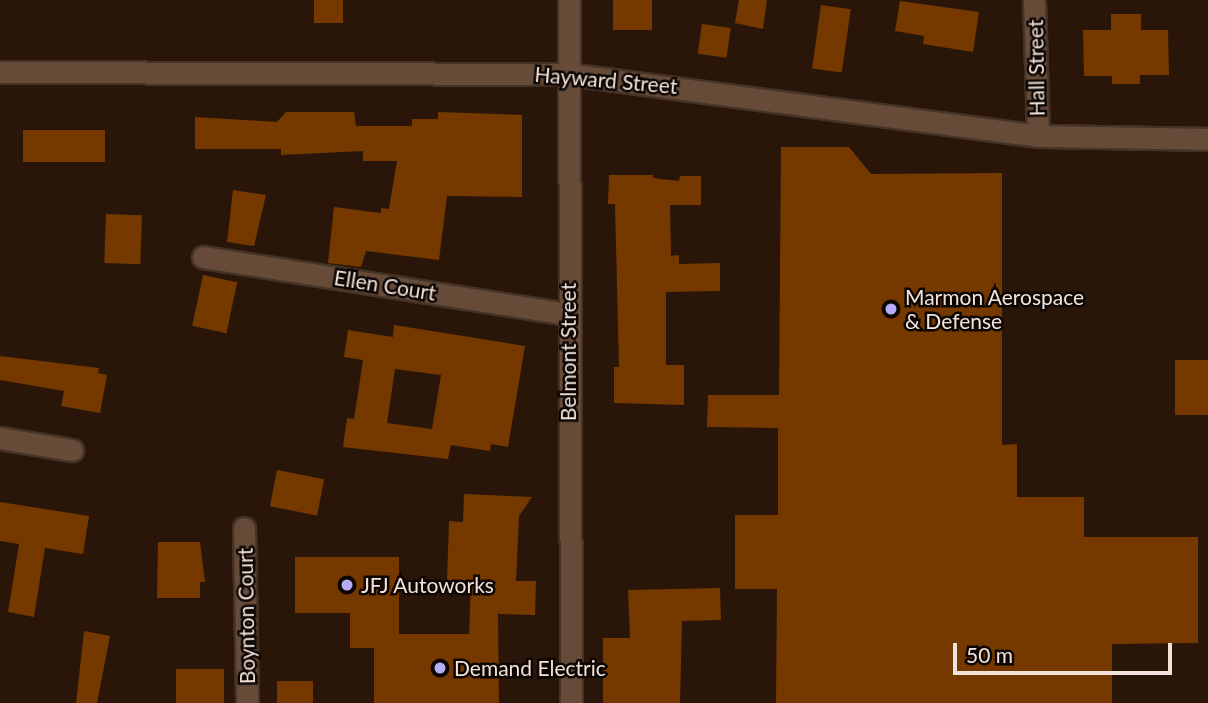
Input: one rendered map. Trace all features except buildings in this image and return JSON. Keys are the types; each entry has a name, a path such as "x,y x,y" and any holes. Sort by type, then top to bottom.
{"street":[{"name":"Belmont Street","path":"569,0 571,703"},
{"name":"Hall Street","path":"1034,0 1038,136"},
{"name":"Hayward Street","path":"0,72 568,74 1038,136 1208,139"},
{"name":"Ellen Court","path":"203,257 568,314"},
{"path":"0,438 72,450"},
{"name":"Boynton Court","path":"244,528 247,703"}],"place":[{"name":"Marmon Aerospace & Defense","path":"891,309"},
{"name":"JFJ Autoworks","path":"347,585"},
{"name":"Demand Electric","path":"440,668"}]}
